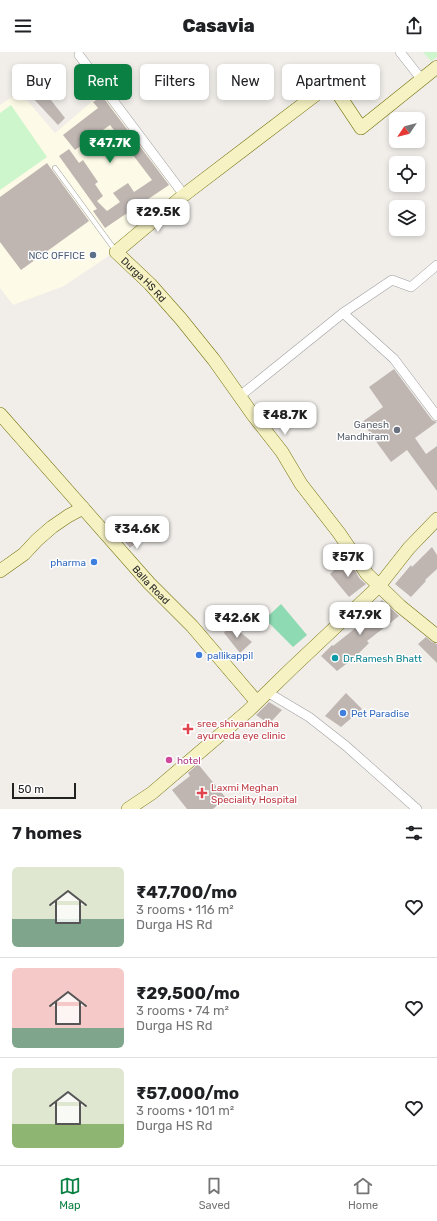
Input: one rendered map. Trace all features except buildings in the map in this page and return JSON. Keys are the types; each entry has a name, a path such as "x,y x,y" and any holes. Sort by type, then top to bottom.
{"street":[{"path":"400,52 422,80"},
{"path":"79,55 184,195"},
{"name":"Durga HS Rd","path":"437,68 362,128 331,83 184,195 116,252 150,284 214,360 282,452 301,484 339,533 367,574 400,606 437,636"},
{"path":"240,396 342,313 392,280 411,287 437,265"},
{"path":"342,313 394,359 437,416"},
{"name":"Balla Road","path":"0,414 150,583 192,626 256,701"},
{"path":"0,571 24,554 52,527 83,508"},
{"path":"128,809 152,793 248,711 256,701 379,586 409,548 437,519"},
{"path":"266,692 309,718 346,746 417,809"}],"lane":[{"path":"55,168 116,252"}],"shaded area":[{"path":"12,97 12,100 27,100 55,133 94,100 119,100 189,196 113,253 64,286 13,305 0,288 0,105"}],"green space":[{"path":"423,52 437,52 437,57 431,61"},
{"path":"11,105 47,157 0,190 0,113"},
{"path":"281,604 307,635 293,647 265,619"}],"place":[{"name":"NCC OFFICE","path":"93,255"},
{"name":"Ganesh Mandhiram","path":"397,430"},
{"name":"pharma","path":"94,562"},
{"name":"pallikappil","path":"199,655"},
{"name":"Dr.Ramesh Bhatt","path":"335,658"},
{"name":"Pet Paradise","path":"343,713"},
{"name":"sree shivanandha ayurveda eye clinic","path":"188,729"},
{"name":"hotel","path":"169,760"},
{"name":"Laxmi Meghan Speciality Hospital","path":"202,793"}]}
